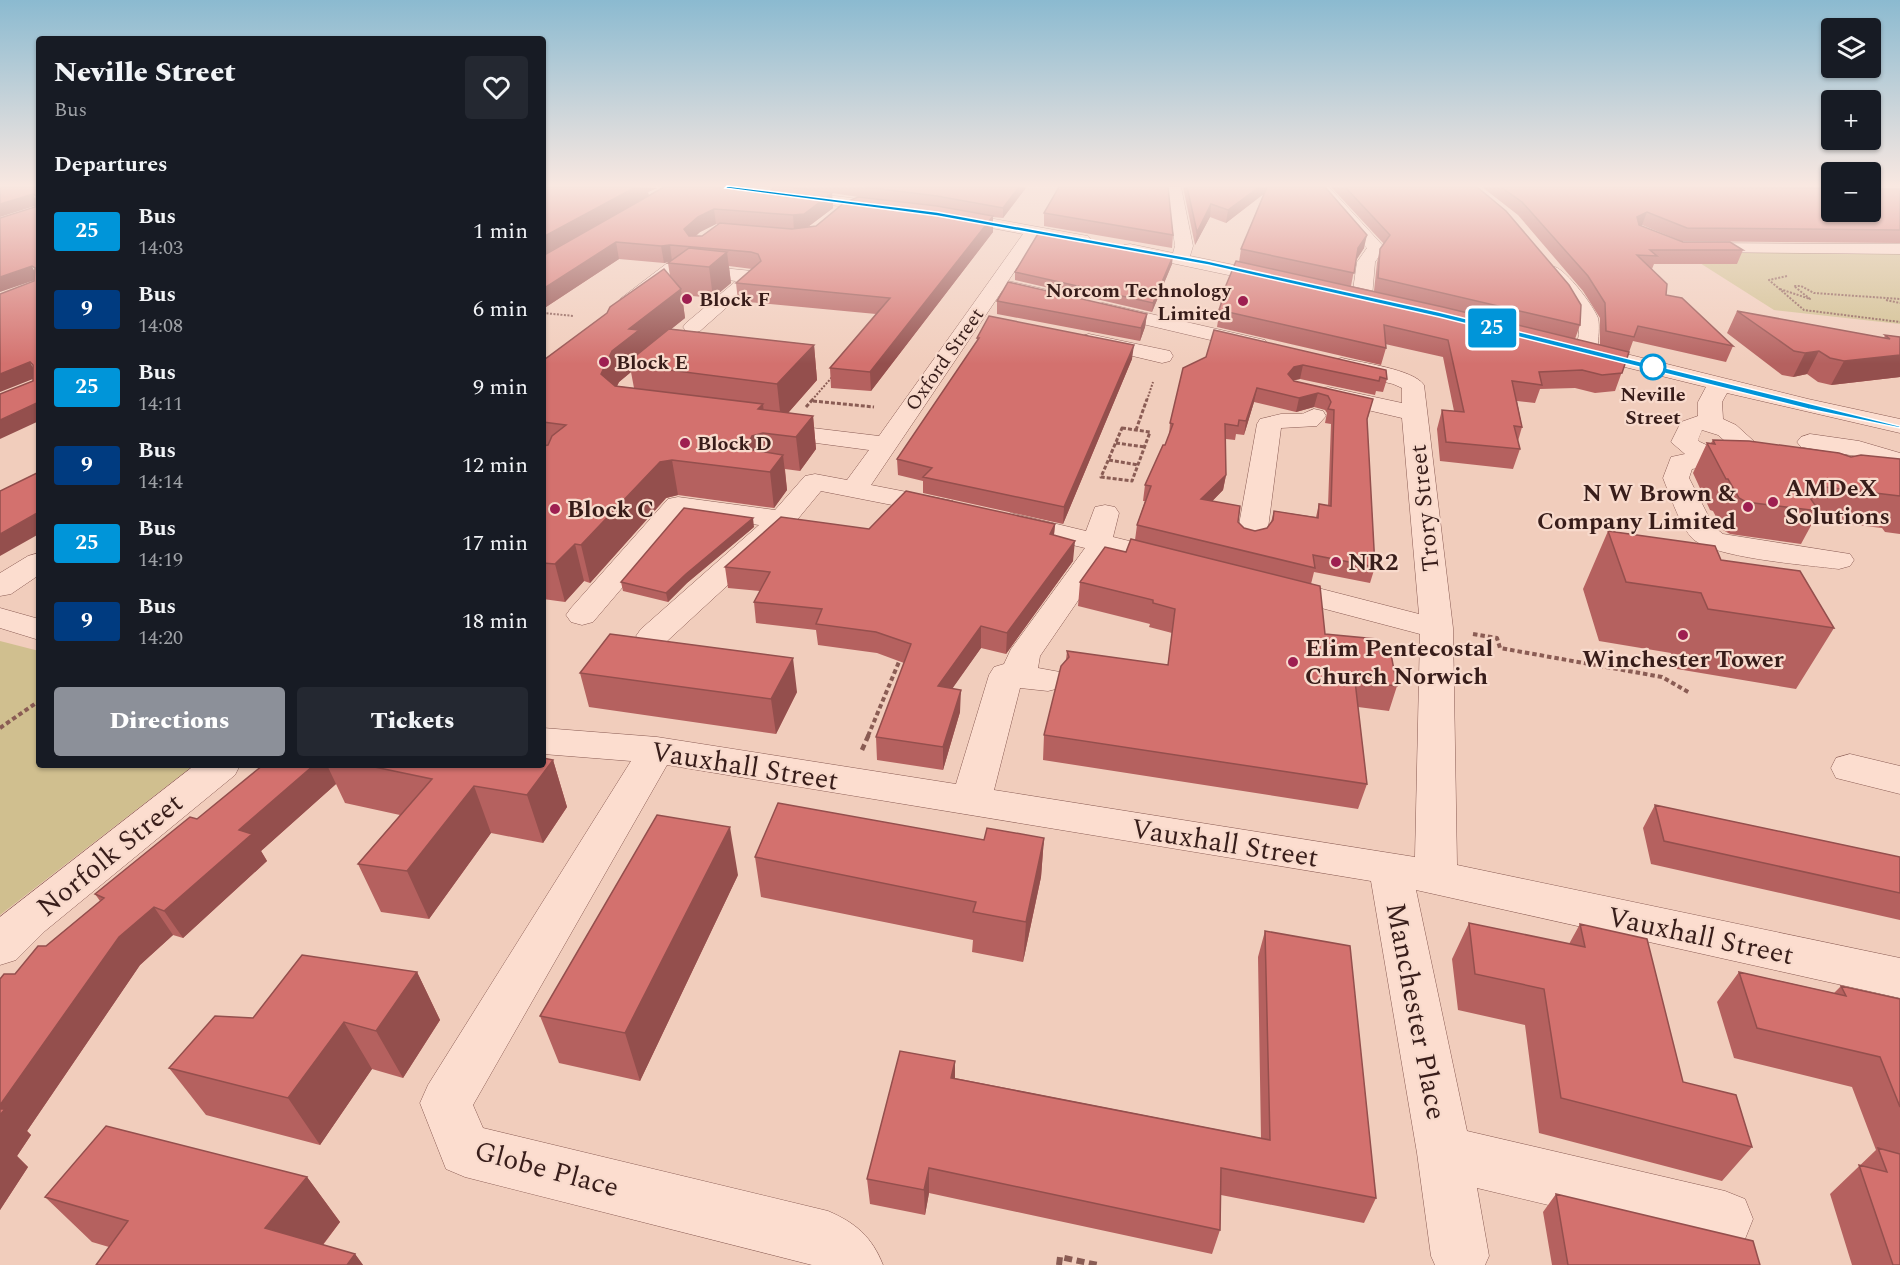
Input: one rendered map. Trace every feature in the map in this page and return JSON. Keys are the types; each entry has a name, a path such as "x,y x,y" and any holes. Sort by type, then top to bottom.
{"street":[{"name":"Oxford Street","path":"855,488 1023,246"},
{"path":"1113,246 1298,284"},
{"path":"1180,258 1184,246"},
{"path":"1362,297 1366,262 1376,248 1374,246"},
{"path":"1678,251 1678,248 1900,249"},
{"path":"1546,262 1574,296 1588,319 1587,351"},
{"path":"623,313 694,270 748,274 752,278 693,327"},
{"path":"996,284 1063,299"},
{"path":"1341,292 1384,302"},
{"path":"1085,304 1178,319 1279,350"},
{"path":"972,317 994,321"},
{"path":"1155,377 1178,319"},
{"path":"1073,337 1162,356"},
{"path":"1564,345 1808,406 1900,426"},
{"name":"Trory Street","path":"1312,358 1410,382 1413,385 1437,628 1413,873"},
{"path":"1712,423 1707,407 1710,396 1722,384"},
{"path":"1414,412 1320,401 1308,421 1281,421 1269,424 1249,560 1437,628"},
{"path":"1808,406 1799,426 1828,469"},
{"path":"1729,462 1696,452 1684,442 1690,433 1690,427 1698,423 1712,423 1727,430 1755,454 1747,462 1729,462 1702,459 1680,463 1676,478 1702,532 1713,540 1725,544 1839,560"},
{"path":"746,426 885,444"},
{"path":"1810,442 1859,449 1897,460"},
{"path":"653,636 782,520 803,481 855,488 1195,566"},
{"path":"582,615 678,505 782,520"},
{"path":"971,800 1006,675 1033,678 1023,656 1100,543 1105,513"},
{"path":"0,587 36,564"},
{"path":"1,618 30,612 36,613"},
{"path":"1,618 36,629"},
{"name":"Vauxhall Street","path":"546,741 657,750 1413,873 1900,978"},
{"name":"Globe Place","path":"657,750 446,1103 465,1150 828,1240 854,1265"},
{"name":"Norfolk Street","path":"0,946 29,918 217,768"},
{"path":"1850,768 1900,780"},
{"name":"Manchester Place","path":"1413,873 1444,1154 1460,1256"},
{"name":"Manchester Place","path":"1444,1154 1725,1219"}],"path":[{"path":"1796,274 1769,280 1789,296 1793,304 1804,310 1900,322"},
{"path":"1778,289 1788,289 1802,298 1810,299 1794,285 1814,293 1900,301"},
{"path":"546,313 574,316"},
{"path":"803,411 835,373"},
{"path":"1136,430 1155,377"},
{"path":"812,401 908,411"},
{"path":"1122,428 1136,430 1150,432 1132,482 1101,477 1122,428"},
{"path":"1116,442 1145,447"},
{"path":"1109,460 1138,465"},
{"path":"1437,628 1497,638 1500,648 1662,677 1689,693"},
{"path":"849,781 902,655"},
{"path":"889,685 900,686"},
{"path":"0,728 36,703"},
{"path":"1059,1265 1060,1257 1098,1265"}],"shaded area":[{"path":"1694,252 1900,252 1900,324 1774,310 1692,258"},
{"path":"0,641 36,650 36,768 190,768 0,915"}],"building":[{"path":"0,246 36,246 36,403 0,420 0,394 33,381 33,365 30,362 0,374 0,294 34,281 35,268 32,266 0,277"},
{"path":"560,246 610,246 546,287 546,254"},
{"path":"682,246 969,246 870,372 830,368 890,298 736,283 761,261 758,254"},
{"path":"1031,246 1117,246 1173,256 1153,303 1015,272"},
{"path":"1242,246 1359,246 1354,273 1241,249"},
{"path":"1382,246 1536,246 1569,285 1581,305 1580,325 1378,278"},
{"path":"1561,246 1737,246 1743,250 1650,250 1657,256 1637,255 1667,284 1666,295 1682,298 1733,346 1638,326 1634,337 1606,331 1605,303 1588,276"},
{"path":"689,248 727,252 709,267 668,263"},
{"path":"1236,261 1443,307 1629,352 1622,373 1602,375 1582,370 1539,372 1542,385 1512,381 1522,427 1514,426 1520,449 1446,442 1442,410 1464,412 1448,340 1384,325 1386,348 1219,310 1224,295 1222,295"},
{"path":"664,269 681,289 629,329 639,330 612,351 601,374 615,386 763,404 758,409 813,416 796,437 763,433 752,436 748,444 752,450 783,455 770,472 672,460 660,462 581,545 575,544 555,564 546,563 546,445 552,436 566,425 546,422 546,358 607,313 610,307"},
{"path":"1008,282 1147,314 1141,328 997,301"},
{"path":"1737,311 1890,339 1885,335 1900,337 1900,355 1844,361 1830,358 1819,351 1805,353 1794,351"},
{"path":"989,316 1134,345 1064,507 923,477 932,468 897,459 979,338 977,338"},
{"path":"669,329 814,345 777,384 630,365 633,358"},
{"path":"1214,330 1386,370 1387,379 1380,377 1379,381 1303,365 1294,367 1288,374 1294,381 1373,399 1367,419 1375,567 1313,555 1315,568 1137,525 1151,486 1145,485 1173,424 1170,423 1183,368 1206,357","holes":["1257,388 1299,398 1318,393 1328,396 1331,402 1328,409 1334,410 1331,506 1319,504 1318,518 1274,511 1273,520 1267,528 1255,531 1244,528 1238,522 1240,506 1201,499 1226,475 1225,424 1238,426 1239,420 1246,421"]},
{"path":"1713,440 1749,441 1839,453 1851,457 1861,455 1900,459 1900,496 1816,486 1824,497 1808,495 1819,511 1746,502 1739,498 1726,479 1707,443 1715,444"},
{"path":"36,473 36,514 0,534 0,491"},
{"path":"906,491 1055,524 1050,534 1075,541 1007,633 981,626 938,686 961,690 943,747 876,737 911,644 876,632 816,624 822,609 754,602 770,572 725,567 781,517 869,529"},
{"path":"684,508 753,518 666,593 621,582"},
{"path":"1608,531 1715,546 1721,560 1800,571 1834,628 1708,609 1701,593 1626,582"},
{"path":"1131,539 1320,586 1325,634 1377,639 1380,653 1391,654 1397,686 1355,681 1367,784 1044,735 1061,666 1069,657 1067,651 1168,665 1175,609 1153,603 1153,600 1080,582 1105,547 1126,552"},
{"path":"610,634 793,658 771,699 580,673"},
{"path":"546,759 553,760 527,795 474,786 407,871 358,864 432,779 379,768 546,768"},
{"path":"259,768 311,768 239,830 252,834 164,911 154,907 119,937 0,1105 0,979 4,974 15,974 38,946 46,946 104,898 95,894 190,817 197,819"},
{"path":"778,803 984,840 987,828 1044,838 1026,922 973,912 976,902 755,857"},
{"path":"1655,805 1900,857 1900,893 1664,841"},
{"path":"657,815 730,827 625,1033 540,1016"},
{"path":"1469,923 1585,947 1580,924 1647,939 1683,1082 1736,1095 1752,1147 1561,1098 1544,989 1475,974"},
{"path":"1265,931 1350,946 1376,1198 1221,1168 1220,1230 929,1168 924,1190 867,1179 900,1051 955,1061 951,1078 1270,1140"},
{"path":"302,955 417,972 376,1031 344,1022 288,1098 169,1068 215,1016 253,1018"},
{"path":"1739,972 1846,996 1841,986 1900,999 1900,1107 1880,1057 1757,1028"},
{"path":"106,1126 307,1177 265,1228 355,1254 347,1265 96,1265 128,1221 45,1197"},
{"path":"1878,1148 1900,1154 1900,1265 1893,1265 1859,1165 1887,1172"},
{"path":"1556,1194 1753,1241 1760,1265 1568,1265"}],"bus line":[{"name":"25","path":"1114,246 1208,263 1362,297 1808,406 1900,426"}],"place":[{"name":"Block F","path":"687,299"},
{"name":"Norcom Technology Limited","path":"1243,301"},
{"name":"Block E","path":"604,362"},
{"name":"Neville Street","path":"1653,367"},
{"name":"Block D","path":"685,443"},
{"name":"AMDeX Solutions","path":"1773,502"},
{"name":"N W Brown & Company Limited","path":"1748,507"},
{"name":"Block C","path":"555,509"},
{"name":"NR2","path":"1336,562"},
{"name":"Winchester Tower","path":"1683,635"},
{"name":"Elim Pentecostal Church Norwich","path":"1293,662"}]}
